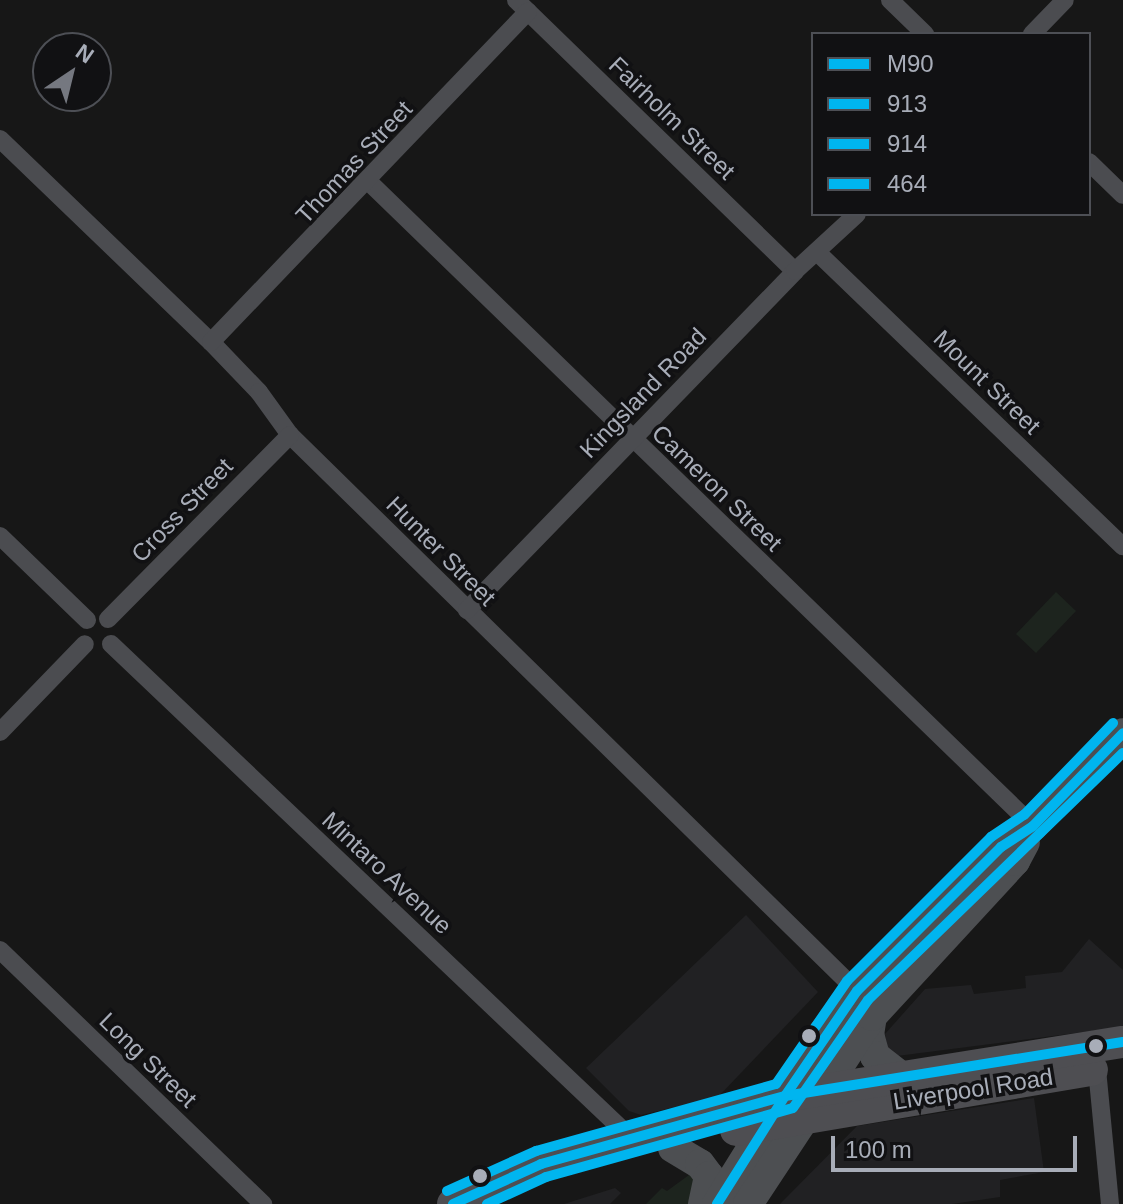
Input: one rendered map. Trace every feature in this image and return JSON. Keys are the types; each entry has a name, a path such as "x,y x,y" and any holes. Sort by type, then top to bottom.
{"highway":[{"name":"Liverpool Road","path":"500,1204 573,1176 787,1111 823,1087 1123,1042"},
{"name":"Liverpool Road","path":"453,1204 541,1164 631,1138 787,1111 1110,1066"}],"main road":[{"path":"717,1204 865,1003 1015,861 1033,826 1123,733"},
{"path":"865,1003 875,1056 901,1076"},
{"path":"823,1087 865,1003"},
{"path":"748,1204 787,1111"},
{"path":"673,1148 700,1164 709,1176 703,1204"}],"street":[{"path":"890,0 923,32"},
{"path":"1034,32 1065,0"},
{"name":"Thomas Street","path":"211,342 369,182 522,6"},
{"name":"Fairholm Street","path":"522,6 795,271"},
{"name":"Hunter Street","path":"0,139 211,342 259,392 290,435 865,1003"},
{"path":"1091,164 1123,195"},
{"name":"Cameron Street","path":"369,182 1033,826"},
{"name":"Kingsland Road","path":"467,610 795,271 855,216"},
{"name":"Mount Street","path":"818,253 1123,546"},
{"name":"Cross Street","path":"108,619 290,435"},
{"path":"0,536 87,620 108,619 115,628 111,644 101,650 85,644"},
{"path":"85,644 82,629 87,620"},
{"path":"0,732 85,644"},
{"name":"Mintaro Avenue","path":"111,644 631,1138"},
{"name":"Long Street","path":"0,950 263,1204"},
{"path":"1110,1066 1110,1204"}],"shaded area":[{"path":"1056,592 1076,611 1036,653 1016,634"},
{"path":"746,915 818,992 718,1097 641,1115 629,1111 586,1068"},
{"path":"1089,939 1123,970 1123,1027 889,1057 885,1034 925,989 971,985 974,994 1026,988 1025,976 1062,972"},
{"path":"1034,1098 1044,1172 1000,1180 1000,1197 952,1204 780,1204 857,1126"},
{"path":"689,1175 696,1179 689,1204 646,1204 662,1188 667,1191"},
{"path":"615,1188 621,1193 610,1204 564,1204"}],"transit line":[{"name":"914","path":"447,1191 536,1151 776,1084 847,981 991,837 1024,815 1113,723"},
{"name":"M90","path":"453,1204 541,1164 785,1096 857,991 1001,847 1033,826 1123,733"},
{"name":"913","path":"487,1204 546,1177 793,1108 868,1000 1123,753"},
{"name":"464","path":"717,1204 785,1096 1123,1042"}]}
